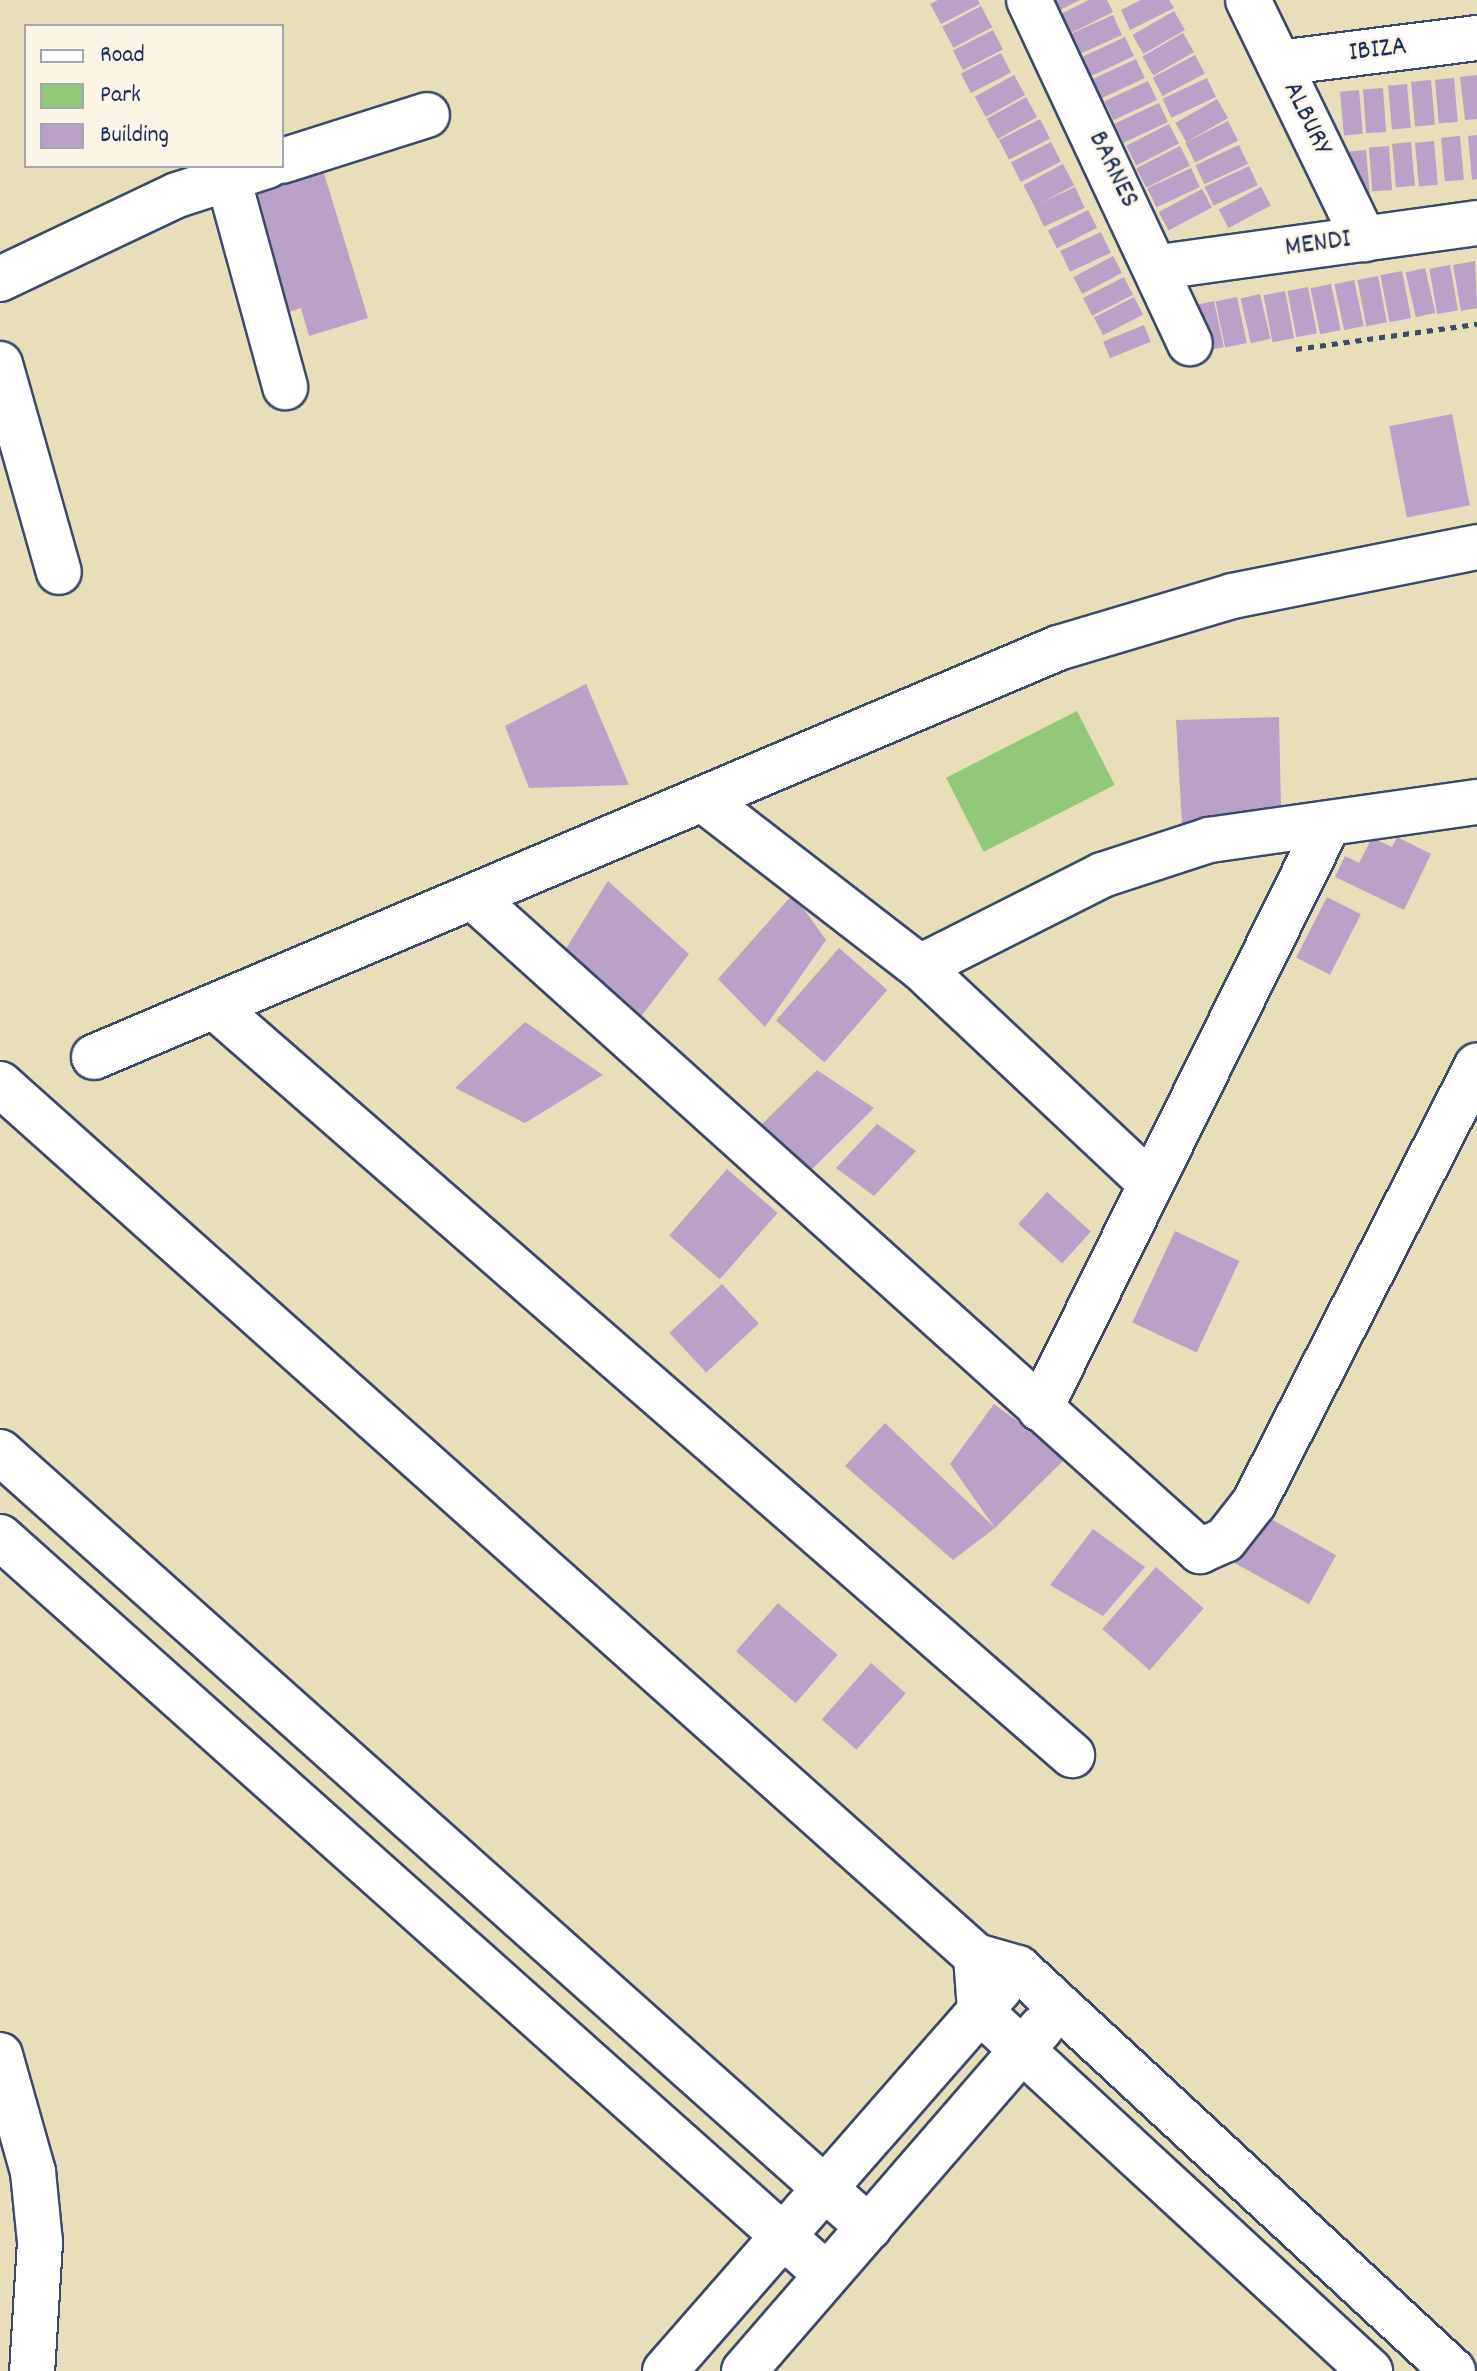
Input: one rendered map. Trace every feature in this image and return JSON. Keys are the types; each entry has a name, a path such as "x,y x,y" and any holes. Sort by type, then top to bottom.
{"street":[{"name":"BARNES","path":"1029,0 1160,267 1190,343"},
{"name":"ALBURY","path":"1248,0 1364,239"},
{"path":"1474,0 1477,22"},
{"name":"IBIZA","path":"1279,63 1477,38"},
{"path":"284,160 427,115"},
{"path":"0,279 177,195 248,172 285,387"},
{"name":"MENDI","path":"1160,267 1477,223"},
{"path":"0,364 59,572"},
{"path":"94,1057 476,900 1058,648 1232,596 1477,547"},
{"path":"705,801 920,967 1150,1183"},
{"path":"920,967 1102,875 1209,840 1477,802"},
{"path":"1040,1409 1329,823"},
{"path":"476,900 1193,1548 1205,1552 1225,1540 1254,1503 1477,1066"},
{"path":"217,1009 1072,1755"},
{"path":"0,1084 976,1956 1018,1968 1453,2371"},
{"path":"0,1452 869,2228"},
{"path":"0,1537 827,2275"},
{"path":"98,1624 140,1578"},
{"path":"317,1820 360,1773"},
{"path":"976,1956 980,2011 1370,2371"},
{"path":"533,2013 576,1966"},
{"path":"665,2371 1018,1968"},
{"path":"744,2371 1059,2007"},
{"path":"0,2055 8,2105 40,2242 32,2371"},
{"path":"1219,2232 1258,2190"}],"path":[{"path":"1296,349 1477,324"}],"green space":[{"path":"1077,711 1115,785 984,852 946,778"}],"building":[{"path":"938,0 978,0 980,4 941,24 930,4"},
{"path":"1053,0 1080,0 1058,11"},
{"path":"1089,0 1107,0 1113,12 1069,34 1059,15"},
{"path":"1141,0 1169,0 1174,8 1130,30 1121,10"},
{"path":"981,6 992,27 953,48 942,27"},
{"path":"1174,11 1185,30 1143,54 1132,35"},
{"path":"1113,15 1122,35 1076,55 1067,35"},
{"path":"993,30 1003,50 963,70 953,50"},
{"path":"1183,33 1194,52 1153,76 1142,56"},
{"path":"1125,37 1134,56 1089,77 1081,58"},
{"path":"1001,53 1011,73 971,93 961,73"},
{"path":"1195,55 1205,74 1162,96 1153,78"},
{"path":"1136,59 1145,78 1101,98 1092,79"},
{"path":"1014,75 1025,95 986,117 975,97"},
{"path":"1477,75 1477,119 1465,120 1460,77"},
{"path":"1207,78 1216,97 1171,118 1163,99"},
{"path":"1454,78 1458,122 1439,123 1435,80"},
{"path":"1431,80 1435,125 1415,127 1411,82"},
{"path":"1148,81 1157,100 1113,120 1104,101"},
{"path":"1407,84 1411,128 1392,129 1388,86"},
{"path":"1383,88 1386,132 1366,133 1363,89"},
{"path":"1359,90 1363,134 1344,135 1340,92"},
{"path":"1026,97 1037,117 998,139 987,119"},
{"path":"1217,99 1228,118 1186,142 1175,123"},
{"path":"1159,103 1168,122 1123,143 1115,124"},
{"path":"1040,119 1050,139 1009,159 999,140"},
{"path":"1228,121 1238,141 1195,162 1185,143"},
{"path":"1169,124 1179,144 1136,165 1126,146"},
{"path":"1477,135 1477,179 1472,180 1468,136"},
{"path":"1460,136 1464,180 1445,181 1441,138"},
{"path":"1434,141 1438,185 1419,186 1415,143"},
{"path":"1051,142 1061,162 1021,182 1011,162"},
{"path":"1411,142 1415,186 1396,187 1392,144"},
{"path":"1239,145 1248,164 1204,184 1195,165"},
{"path":"1180,146 1190,166 1146,188 1136,168"},
{"path":"1389,146 1392,190 1372,191 1369,147"},
{"path":"1366,150 1370,194 1351,195 1347,152"},
{"path":"1063,164 1074,185 1035,206 1023,185"},
{"path":"1249,166 1258,185 1213,206 1205,187"},
{"path":"1191,168 1200,187 1156,207 1147,188"},
{"path":"323,170 368,318 309,336 301,308 281,315 244,194"},
{"path":"1075,187 1085,208 1044,227 1034,206"},
{"path":"1261,187 1271,206 1228,228 1219,210"},
{"path":"1202,189 1212,208 1169,231 1159,212"},
{"path":"1088,210 1097,228 1057,248 1048,230"},
{"path":"1101,232 1111,253 1070,272 1060,251"},
{"path":"1113,256 1122,273 1082,294 1073,277"},
{"path":"1475,261 1477,308 1461,311 1453,265"},
{"path":"1450,265 1458,310 1437,314 1429,269"},
{"path":"1425,268 1435,313 1416,317 1406,272"},
{"path":"1402,271 1411,318 1390,322 1380,275"},
{"path":"1378,276 1387,322 1366,326 1357,280"},
{"path":"1124,277 1133,295 1092,316 1083,298"},
{"path":"1354,280 1364,326 1344,330 1334,284"},
{"path":"1331,284 1341,330 1320,334 1310,288"},
{"path":"1308,287 1317,333 1296,337 1287,291"},
{"path":"1285,291 1294,338 1273,342 1263,295"},
{"path":"1260,294 1270,339 1251,343 1241,298"},
{"path":"1134,297 1143,315 1103,335 1094,317"},
{"path":"1237,297 1247,343 1225,348 1215,302"},
{"path":"1214,301 1224,347 1202,352 1192,306"},
{"path":"1144,325 1151,342 1110,358 1103,341"},
{"path":"1452,414 1470,505 1407,518 1389,426"},
{"path":"586,684 629,785 529,788 505,726"},
{"path":"1279,717 1281,806 1182,824 1176,720"},
{"path":"1397,837 1431,854 1404,910 1335,877 1345,856 1359,863 1372,838 1392,847"},
{"path":"608,881 689,954 629,1032 565,950"},
{"path":"793,894 826,940 765,1027 718,979"},
{"path":"1327,897 1361,914 1330,975 1296,958"},
{"path":"839,948 887,990 824,1062 776,1020"},
{"path":"525,1022 603,1075 525,1123 455,1088"},
{"path":"817,1070 874,1108 803,1178 761,1125"},
{"path":"877,1124 916,1151 874,1196 836,1168"},
{"path":"727,1169 778,1213 720,1279 669,1235"},
{"path":"1047,1192 1091,1231 1062,1263 1018,1224"},
{"path":"1175,1231 1239,1261 1197,1353 1132,1323"},
{"path":"722,1284 759,1323 706,1373 669,1333"},
{"path":"994,1404 1067,1457 995,1528 950,1464"},
{"path":"885,1423 995,1528 953,1560 845,1466"},
{"path":"1260,1513 1336,1555 1309,1604 1233,1562"},
{"path":"1093,1529 1145,1567 1103,1616 1050,1585"},
{"path":"1156,1567 1204,1608 1150,1670 1102,1629"},
{"path":"778,1603 838,1655 796,1703 736,1651"},
{"path":"871,1663 906,1693 857,1750 822,1720"}]}
